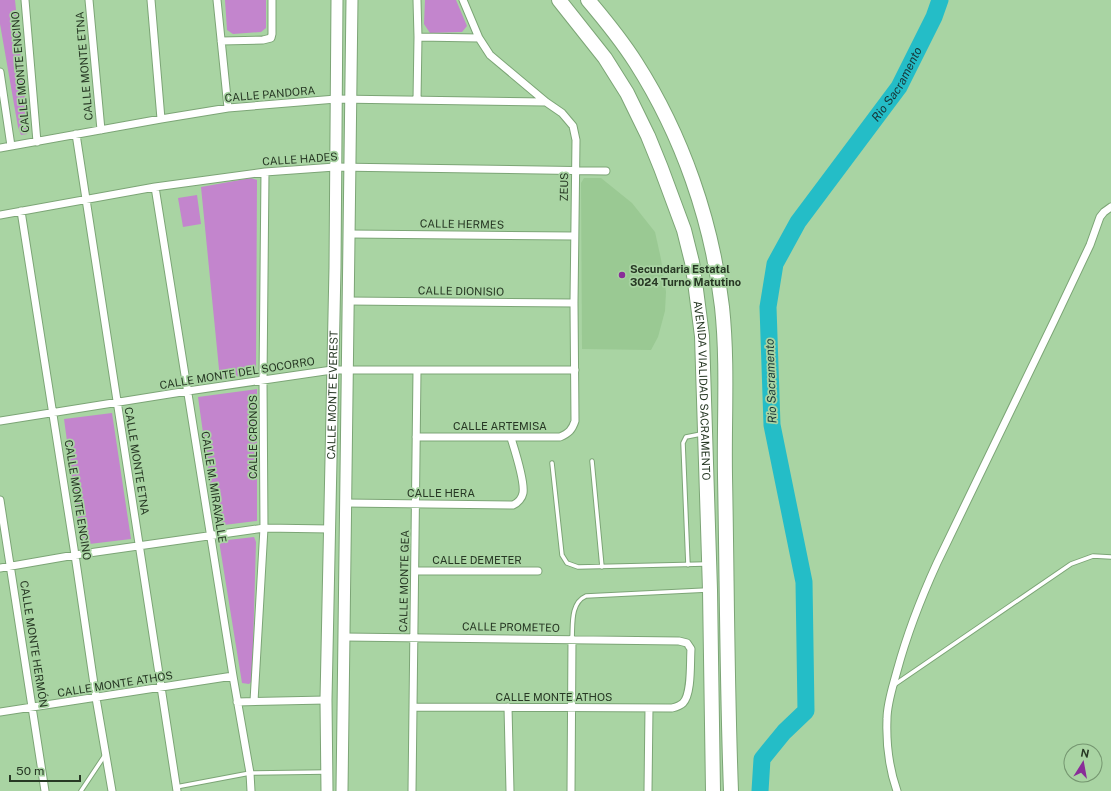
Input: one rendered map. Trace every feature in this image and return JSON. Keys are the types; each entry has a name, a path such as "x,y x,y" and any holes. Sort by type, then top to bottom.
{"highway":[{"name":"AVENIDA VIALIDAD SACRAMENTO","path":"560,0 605,58 627,93 648,136 677,210 692,262 702,336 710,590 713,791"},
{"name":"AVENIDA VIALIDAD SACRAMENTO","path":"588,0 635,62 663,109 690,173 706,223 716,267 722,309 725,366 725,463 731,791"}],"street":[{"name":"CALLE MONTE ENCINO","path":"25,0 37,142"},
{"name":"CALLE MONTE ETNA","path":"89,0 101,130"},
{"path":"151,0 161,119"},
{"path":"217,0 228,108"},
{"path":"221,41 263,40 271,38 272,0"},
{"name":"CALLE MONTE EVEREST","path":"327,791 326,700 335,267 337,0"},
{"name":"CALLE MONTE EVEREST","path":"342,791 352,0"},
{"path":"417,0 417,100"},
{"name":"ZEUS","path":"463,0 479,38 490,55 546,102 562,113 574,126 576,140 574,236 575,421"},
{"path":"418,37 479,38"},
{"name":"CALLE MONTE ENCINO","path":"0,72 11,146"},
{"name":"CALLE PANDORA","path":"0,148 228,108 336,99 546,102"},
{"name":"CALLE MONTE ETNA","path":"76,134 176,789"},
{"name":"CALLE HADES","path":"0,215 156,187 265,172 335,167 606,171"},
{"name":"CALLE CRONOS","path":"254,701 264,528 263,380 265,172"},
{"name":"CALLE M. MIRAVALLE","path":"156,187 237,702 250,773 251,791"},
{"path":"897,791 892,776 888,748 887,717 893,685 904,647 919,606 937,563 1090,245 1100,217 1111,207"},
{"name":"CALLE MONTE ENCINO","path":"22,211 96,698 112,791"},
{"name":"CALLE HERMES","path":"349,234 574,236"},
{"name":"CALLE DIONISIO","path":"348,301 574,303"},
{"name":"CALLE MONTE DEL SOCORRO","path":"0,421 332,370 575,370"},
{"name":"CALLE MONTE GEA","path":"412,791 417,371"},
{"name":"CALLE ARTEMISA","path":"416,437 560,437 568,434 573,429 575,421"},
{"name":"CALLE HERA","path":"345,503 516,503 522,497 523,486 511,438"},
{"name":"CALLE MONTE HERMÓN","path":"0,500 45,791"},
{"path":"0,568 75,555 264,528 330,529"},
{"name":"CALLE DEMETER","path":"415,571 538,571"},
{"name":"CALLE PROMETEO","path":"344,637 679,641 687,643 691,649 688,695"},
{"path":"571,791 572,639"},
{"name":"CALLE MONTE ATHOS","path":"0,712 233,676"},
{"name":"CALLE MONTE ATHOS","path":"413,707 672,708 679,706 684,702 688,695"},
{"path":"237,702 326,700"},
{"path":"508,707 510,791"},
{"path":"648,791 649,708"}],"lane":[{"path":"688,565 683,443 686,437 704,433"},
{"path":"592,461 602,567"},
{"path":"552,463 562,554 567,563 578,567 709,564"},
{"path":"893,685 1071,564 1093,556 1111,557"},
{"path":"572,639 574,610 581,598 586,596 710,590"},
{"path":"81,791 106,754"},
{"path":"176,789 250,773 326,772"}],"shaded area":[{"path":"0,0 15,0 28,128 27,134 21,135 18,127 0,24"},
{"path":"225,0 266,0 266,28 261,32 233,34 227,30"},
{"path":"425,0 456,0 467,26 462,32 430,33 424,24"},
{"path":"251,178 257,180 256,370 254,374 220,379 201,187"},
{"name":"Secundaria Estatal 3024 Turno Matutino","path":"584,178 601,178 632,203 655,232 666,292 665,311 658,337 651,350 582,349 581,183"},
{"path":"197,195 201,224 183,227 178,198"},
{"path":"257,389 257,521 216,526 198,397"},
{"path":"112,413 131,539 81,545 64,419"},
{"path":"254,537 256,542 252,681 249,684 242,683 219,541"}],"waterway":[{"name":"Rio Sacramento","path":"760,791 762,759 784,732 806,711 804,582 772,425 768,307 775,264 798,222 899,87 934,17 940,0"}],"place":[{"name":"Secundaria Estatal 3024 Turno Matutino","path":"622,275"}]}
